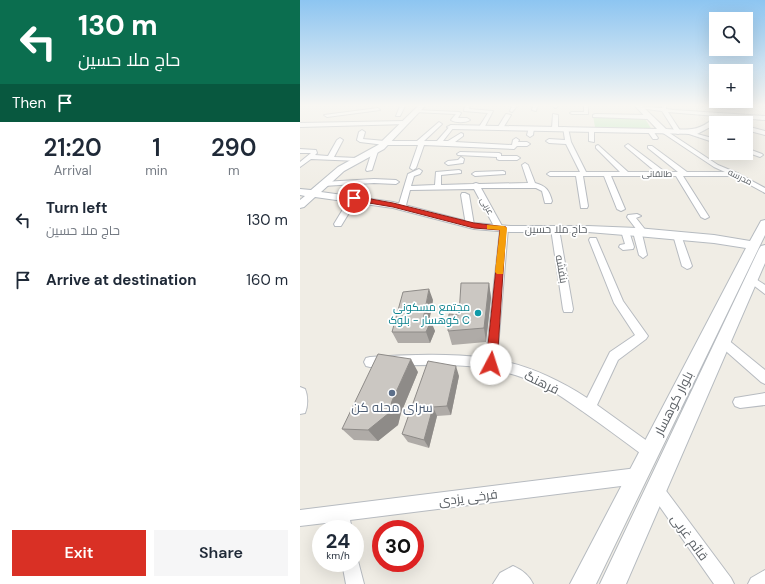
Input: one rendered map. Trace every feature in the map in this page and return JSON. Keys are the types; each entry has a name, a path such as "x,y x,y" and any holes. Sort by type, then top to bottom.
{"street":[{"path":"362,133 360,140 384,143 458,144 484,142 514,147 516,142 527,144"},
{"path":"305,194 323,184 354,159 375,151 394,133"},
{"path":"402,207 409,188 411,174 418,173 421,143 430,133"},
{"path":"439,143 446,133"},
{"path":"566,133 568,142 581,174 584,206"},
{"path":"591,133 592,141"},
{"path":"618,133 653,135 660,133"},
{"name":"مدرسه","path":"667,133 716,166 736,174 765,191"},
{"path":"692,133 709,139"},
{"path":"449,143 461,135"},
{"path":"330,158 340,140"},
{"path":"550,142 568,142"},
{"path":"300,205 305,194 318,181 384,143"},
{"path":"448,163 461,162 458,144"},
{"path":"628,146 663,174"},
{"path":"598,147 626,174"},
{"path":"650,148 682,174 705,217"},
{"path":"300,150 314,151 310,157 300,164"},
{"path":"369,170 375,151"},
{"path":"753,152 760,155"},
{"path":"460,157 499,156 517,158"},
{"path":"310,157 354,159"},
{"path":"460,157 473,159 473,161"},
{"path":"525,165 532,184"},
{"path":"438,187 438,173 459,172"},
{"path":"374,181 379,173"},
{"path":"475,174 503,173"},
{"path":"489,174 489,185"},
{"name":"طالقانی","path":"550,174 736,174"},
{"path":"606,174 621,208"},
{"path":"323,184 374,181 396,182"},
{"path":"409,188 532,184 539,185 546,190 548,201"},
{"name":"عربی","path":"476,185 501,228"},
{"name":"حاج ملا حسین","path":"305,194 354,198 402,207 470,225 501,228 640,232 721,240 759,247"},
{"path":"465,195 470,225"},
{"path":"338,224 354,198"},
{"path":"637,216 631,217 640,232 643,255"},
{"name":"بلوار کوهسار","path":"613,584 723,342 758,285 759,247 765,223"},
{"path":"491,364 501,228"},
{"name":"بنفشه","path":"555,229 568,309"},
{"path":"623,247 630,247 626,231"},
{"path":"677,235 687,266"},
{"path":"589,408 614,356 642,336 619,303 593,240"},
{"name":"بلوار کوهسار","path":"583,584 649,451 759,247"},
{"path":"723,342 765,378"},
{"name":"فرهنگ","path":"370,362 458,360 491,364 527,373 556,387 589,408 649,451"},
{"path":"300,392 300,408"},
{"path":"740,402 765,399"},
{"name":"فرخی یزدی","path":"349,520 637,476"},
{"name":"قائم غربی","path":"656,489 725,584"},
{"name":"فرخی یزدی","path":"300,518 328,520"},
{"path":"352,572 355,584"},
{"path":"502,584 506,579 513,575 524,584"},
{"path":"757,584 765,579"}],"building":[{"path":"461,283 489,283 484,328 448,331 449,314 459,315"},
{"path":"429,289 423,320 431,321 426,332 392,332 403,292"},
{"path":"378,354 411,359 392,401 389,413 368,430 342,429"},
{"path":"428,361 456,366 447,406 433,407 424,440 402,434"}],"slow traffic":[{"path":"490,227 504,228 500,272"}],"place":[{"name":"مجتمع مسکونی کوهسار - بلوک C","path":"478,313"},
{"name":"سرای محله کن","path":"392,393"}],"route":[{"path":"354,198 393,205 474,226 504,228 491,364"}]}
